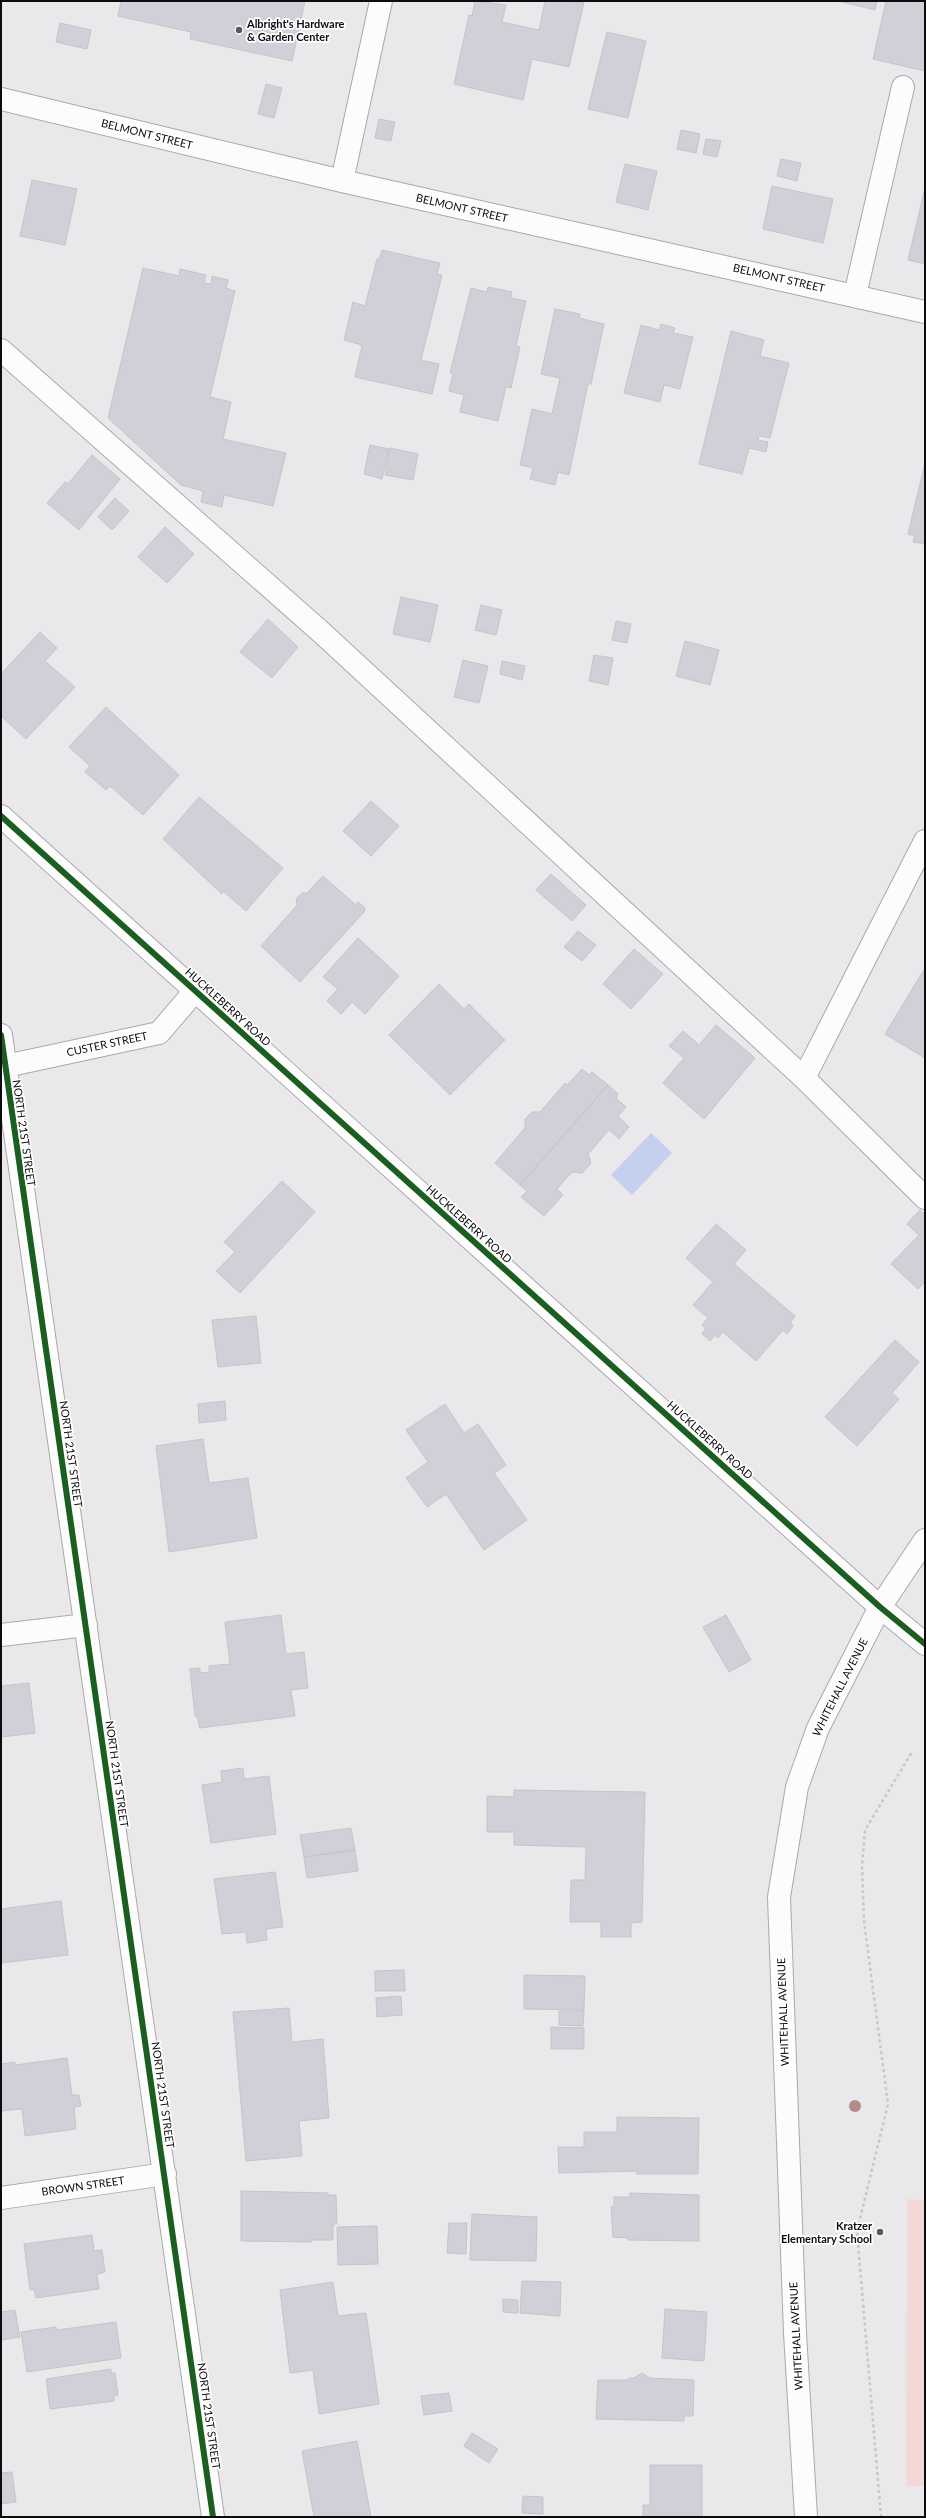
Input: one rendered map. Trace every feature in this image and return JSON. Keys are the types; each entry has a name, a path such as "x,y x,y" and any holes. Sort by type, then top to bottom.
{"street":[{"path":"342,181 381,1"},
{"path":"855,295 903,87"},
{"name":"BELMONT STREET","path":"1,99 342,181 855,295 925,312"},
{"path":"1,350 321,632 804,1078 925,1198"},
{"name":"HUCKLEBERRY ROAD","path":"1,816 880,1607 925,1644"},
{"path":"804,1078 925,840"},
{"name":"CUSTER STREET","path":"3,1067 159,1033 195,991"},
{"name":"NORTH 21ST STREET","path":"1,1035 3,1067 86,1625 213,2517"},
{"name":"WHITEHALL AVENUE","path":"806,2517 795,2333 779,1897 797,1787 818,1728 880,1607 925,1540"},
{"path":"1,1635 86,1625"},
{"name":"BROWN STREET","path":"1,2198 165,2174"}],"path":[{"path":"881,2517 857,2231 888,2104 864,1921 862,1866 866,1830 912,1752"}],"shaded area":[{"path":"907,2199 925,2200 925,2486 906,2486"}],"water":[{"path":"651,1133 672,1153 632,1195 611,1175"}],"building":[{"name":"Albright's Hardware & Garden Center","path":"121,1 305,1 292,61 190,39 191,32 118,16"},
{"path":"475,1 506,5 502,22 539,30 545,1 584,2 569,67 532,59 523,100 454,84 469,15 472,16"},
{"path":"838,1 877,1 875,10"},
{"path":"886,1 925,1 925,71 873,59"},
{"path":"60,23 91,30 87,49 56,42"},
{"path":"607,32 646,41 628,118 588,109"},
{"path":"266,84 282,88 274,118 258,114"},
{"path":"379,119 395,122 391,141 375,138"},
{"path":"681,130 700,134 696,153 677,149"},
{"path":"706,139 721,141 717,157 703,154"},
{"path":"781,159 801,163 797,181 777,176"},
{"path":"625,164 657,171 648,210 616,202"},
{"path":"32,180 77,189 65,245 20,236"},
{"path":"772,186 833,199 823,243 763,229"},
{"path":"925,188 925,264 908,260"},
{"path":"382,250 440,263 437,274 442,275 421,360 439,364 432,394 355,377 362,345 344,340 353,302 365,306 377,259 379,260"},
{"path":"143,268 179,276 180,269 206,275 204,283 211,284 212,276 228,280 226,288 235,291 210,397 231,402 223,439 286,453 273,506 224,495 222,507 201,502 203,491 181,485 108,418"},
{"path":"488,287 512,292 511,298 526,301 516,346 520,347 511,388 506,387 498,421 460,412 464,395 449,391 453,373 450,373 471,288 487,292"},
{"path":"555,309 580,314 579,318 604,324 591,384 588,384 569,475 558,472 555,485 530,479 533,468 520,465 532,409 552,414 560,378 541,374"},
{"path":"661,324 675,328 673,333 693,337 680,389 664,385 660,402 624,393 641,325 659,330"},
{"path":"731,331 764,340 760,356 789,363 770,438 759,436 758,440 768,442 766,452 749,448 742,474 699,464"},
{"path":"370,445 389,449 382,479 364,474"},
{"path":"390,448 418,454 413,480 385,475"},
{"path":"92,455 120,479 79,530 47,503 65,482 68,484"},
{"path":"925,463 925,544 913,542 915,536 908,534"},
{"path":"115,498 129,511 112,530 98,517"},
{"path":"165,527 194,554 167,583 138,557"},
{"path":"401,597 438,605 430,642 393,634"},
{"path":"481,605 502,610 496,635 475,630"},
{"path":"268,619 298,647 272,678 240,652"},
{"path":"616,621 631,624 627,643 612,640"},
{"path":"40,632 57,648 45,661 75,687 26,739 1,716 1,674"},
{"path":"685,641 719,650 710,685 676,676"},
{"path":"594,655 613,658 608,685 589,681"},
{"path":"463,660 488,666 479,703 454,697"},
{"path":"502,661 525,666 522,680 500,674"},
{"path":"106,707 179,775 143,815 110,786 106,790 85,772 90,766 69,747"},
{"path":"199,797 283,868 246,911 223,891 222,894 163,839"},
{"path":"371,801 399,826 371,856 343,831"},
{"path":"551,874 586,905 572,921 536,890"},
{"path":"323,876 356,905 358,902 365,908 364,912 300,982 261,946 297,905 296,899 302,893 307,893"},
{"path":"578,931 596,945 582,961 564,947"},
{"path":"358,938 399,976 365,1014 352,1002 341,1014 327,1001 338,989 323,977"},
{"path":"634,949 663,974 631,1009 603,984"},
{"path":"925,968 925,1058 885,1034"},
{"path":"439,984 464,1009 469,1004 505,1040 450,1095 389,1035"},
{"path":"716,1025 755,1058 704,1119 663,1083 684,1058 669,1046 683,1031 699,1045"},
{"path":"582,1069 589,1075 592,1072 608,1085 520,1185 495,1163 525,1128 525,1119 532,1112 540,1112 565,1083 567,1085"},
{"path":"608,1085 618,1094 616,1098 626,1107 618,1116 629,1127 619,1139 609,1130 588,1154 591,1163 582,1173 572,1172 557,1189 563,1195 544,1216 521,1197 527,1191 520,1185"},
{"path":"282,1181 315,1212 240,1293 216,1271 235,1252 224,1242"},
{"path":"920,1210 925,1215 925,1282 918,1289 891,1264 919,1235 907,1224"},
{"path":"716,1224 746,1250 734,1264 795,1316 790,1323 793,1326 787,1334 783,1330 756,1361 723,1332 718,1338 715,1335 710,1341 702,1334 706,1328 702,1325 708,1318 693,1305 713,1282 686,1258"},
{"path":"256,1316 261,1363 218,1367 212,1320"},
{"path":"895,1340 919,1362 892,1393 899,1399 857,1446 825,1417"},
{"path":"225,1401 226,1420 199,1423 198,1404"},
{"path":"445,1404 464,1433 478,1424 506,1465 494,1473 527,1520 484,1550 446,1494 427,1507 406,1478 428,1462 406,1430"},
{"path":"203,1439 209,1483 248,1478 257,1538 169,1552 156,1446"},
{"path":"281,1615 286,1654 304,1652 308,1688 291,1690 295,1716 200,1728 197,1716 195,1716 190,1669 200,1668 200,1673 209,1672 209,1666 230,1664 225,1622"},
{"path":"726,1615 751,1660 729,1672 703,1627"},
{"path":"29,1683 35,1733 1,1737 1,1686"},
{"path":"243,1768 244,1779 269,1776 276,1834 211,1843 202,1785 222,1782 221,1771"},
{"path":"514,1790 645,1792 642,1922 631,1923 631,1937 601,1937 601,1922 570,1922 571,1880 585,1880 586,1847 514,1845 514,1832 487,1832 487,1796 514,1797"},
{"path":"351,1828 355,1850 304,1857 300,1835"},
{"path":"355,1850 358,1871 307,1878 304,1857"},
{"path":"275,1872 283,1927 266,1929 267,1940 247,1943 246,1932 222,1934 214,1879"},
{"path":"61,1901 68,1955 1,1963 1,1909"},
{"path":"404,1970 405,1991 375,1991 375,1971"},
{"path":"524,1975 585,1976 584,2010 524,2009"},
{"path":"401,1996 402,2015 377,2017 376,1998"},
{"path":"289,2008 292,2042 323,2039 329,2118 299,2121 302,2156 246,2161 233,2012"},
{"path":"559,2011 584,2011 583,2026 559,2025"},
{"path":"551,2027 584,2028 584,2049 551,2049"},
{"path":"67,2058 72,2095 79,2095 81,2106 74,2107 76,2129 25,2136 22,2109 1,2111 1,2064 15,2062 15,2065"},
{"path":"617,2117 699,2118 698,2174 637,2174 637,2171 559,2173 558,2147 584,2147 584,2132 617,2132"},
{"path":"241,2191 328,2193 328,2195 336,2195 337,2224 333,2224 333,2240 311,2240 311,2242 241,2241"},
{"path":"630,2193 699,2195 699,2241 628,2240 628,2238 613,2237 611,2207 614,2206 614,2197 630,2197"},
{"path":"472,2214 537,2217 536,2261 470,2260"},
{"path":"449,2223 467,2223 466,2254 447,2253"},
{"path":"377,2226 378,2264 338,2265 337,2227"},
{"path":"92,2235 94,2251 102,2250 105,2272 97,2274 99,2289 36,2298 34,2289 30,2290 24,2244"},
{"path":"522,2281 561,2282 560,2316 520,2313"},
{"path":"333,2282 338,2316 366,2313 379,2404 319,2414 313,2370 290,2373 280,2290"},
{"path":"503,2299 518,2300 518,2313 503,2312"},
{"path":"665,2309 707,2312 704,2361 662,2358"},
{"path":"15,2310 20,2337 1,2340 1,2312"},
{"path":"116,2322 121,2358 27,2372 21,2332 56,2327 57,2330"},
{"path":"111,2369 111,2373 115,2373 118,2395 114,2396 114,2401 50,2409 46,2379"},
{"path":"642,2373 650,2378 694,2380 693,2416 684,2416 684,2421 596,2419 598,2380 629,2380 629,2378 634,2378"},
{"path":"449,2393 452,2411 424,2415 421,2396"},
{"path":"472,2433 498,2449 489,2463 464,2446"},
{"path":"357,2441 371,2517 314,2517 302,2451"},
{"path":"650,2465 702,2465 702,2517 643,2517 643,2505 650,2505"},
{"path":"12,2472 16,2502 1,2504 1,2473"},
{"path":"523,2496 543,2497 543,2514 522,2513"}],"cycle path":[{"path":"1,816 880,1607 925,1644"},
{"path":"1,1035 213,2517"}],"place":[{"name":"Albright's Hardware & Garden Center","path":"239,30"},
{"name":"Kratzer Elementary School","path":"880,2232"}]}
